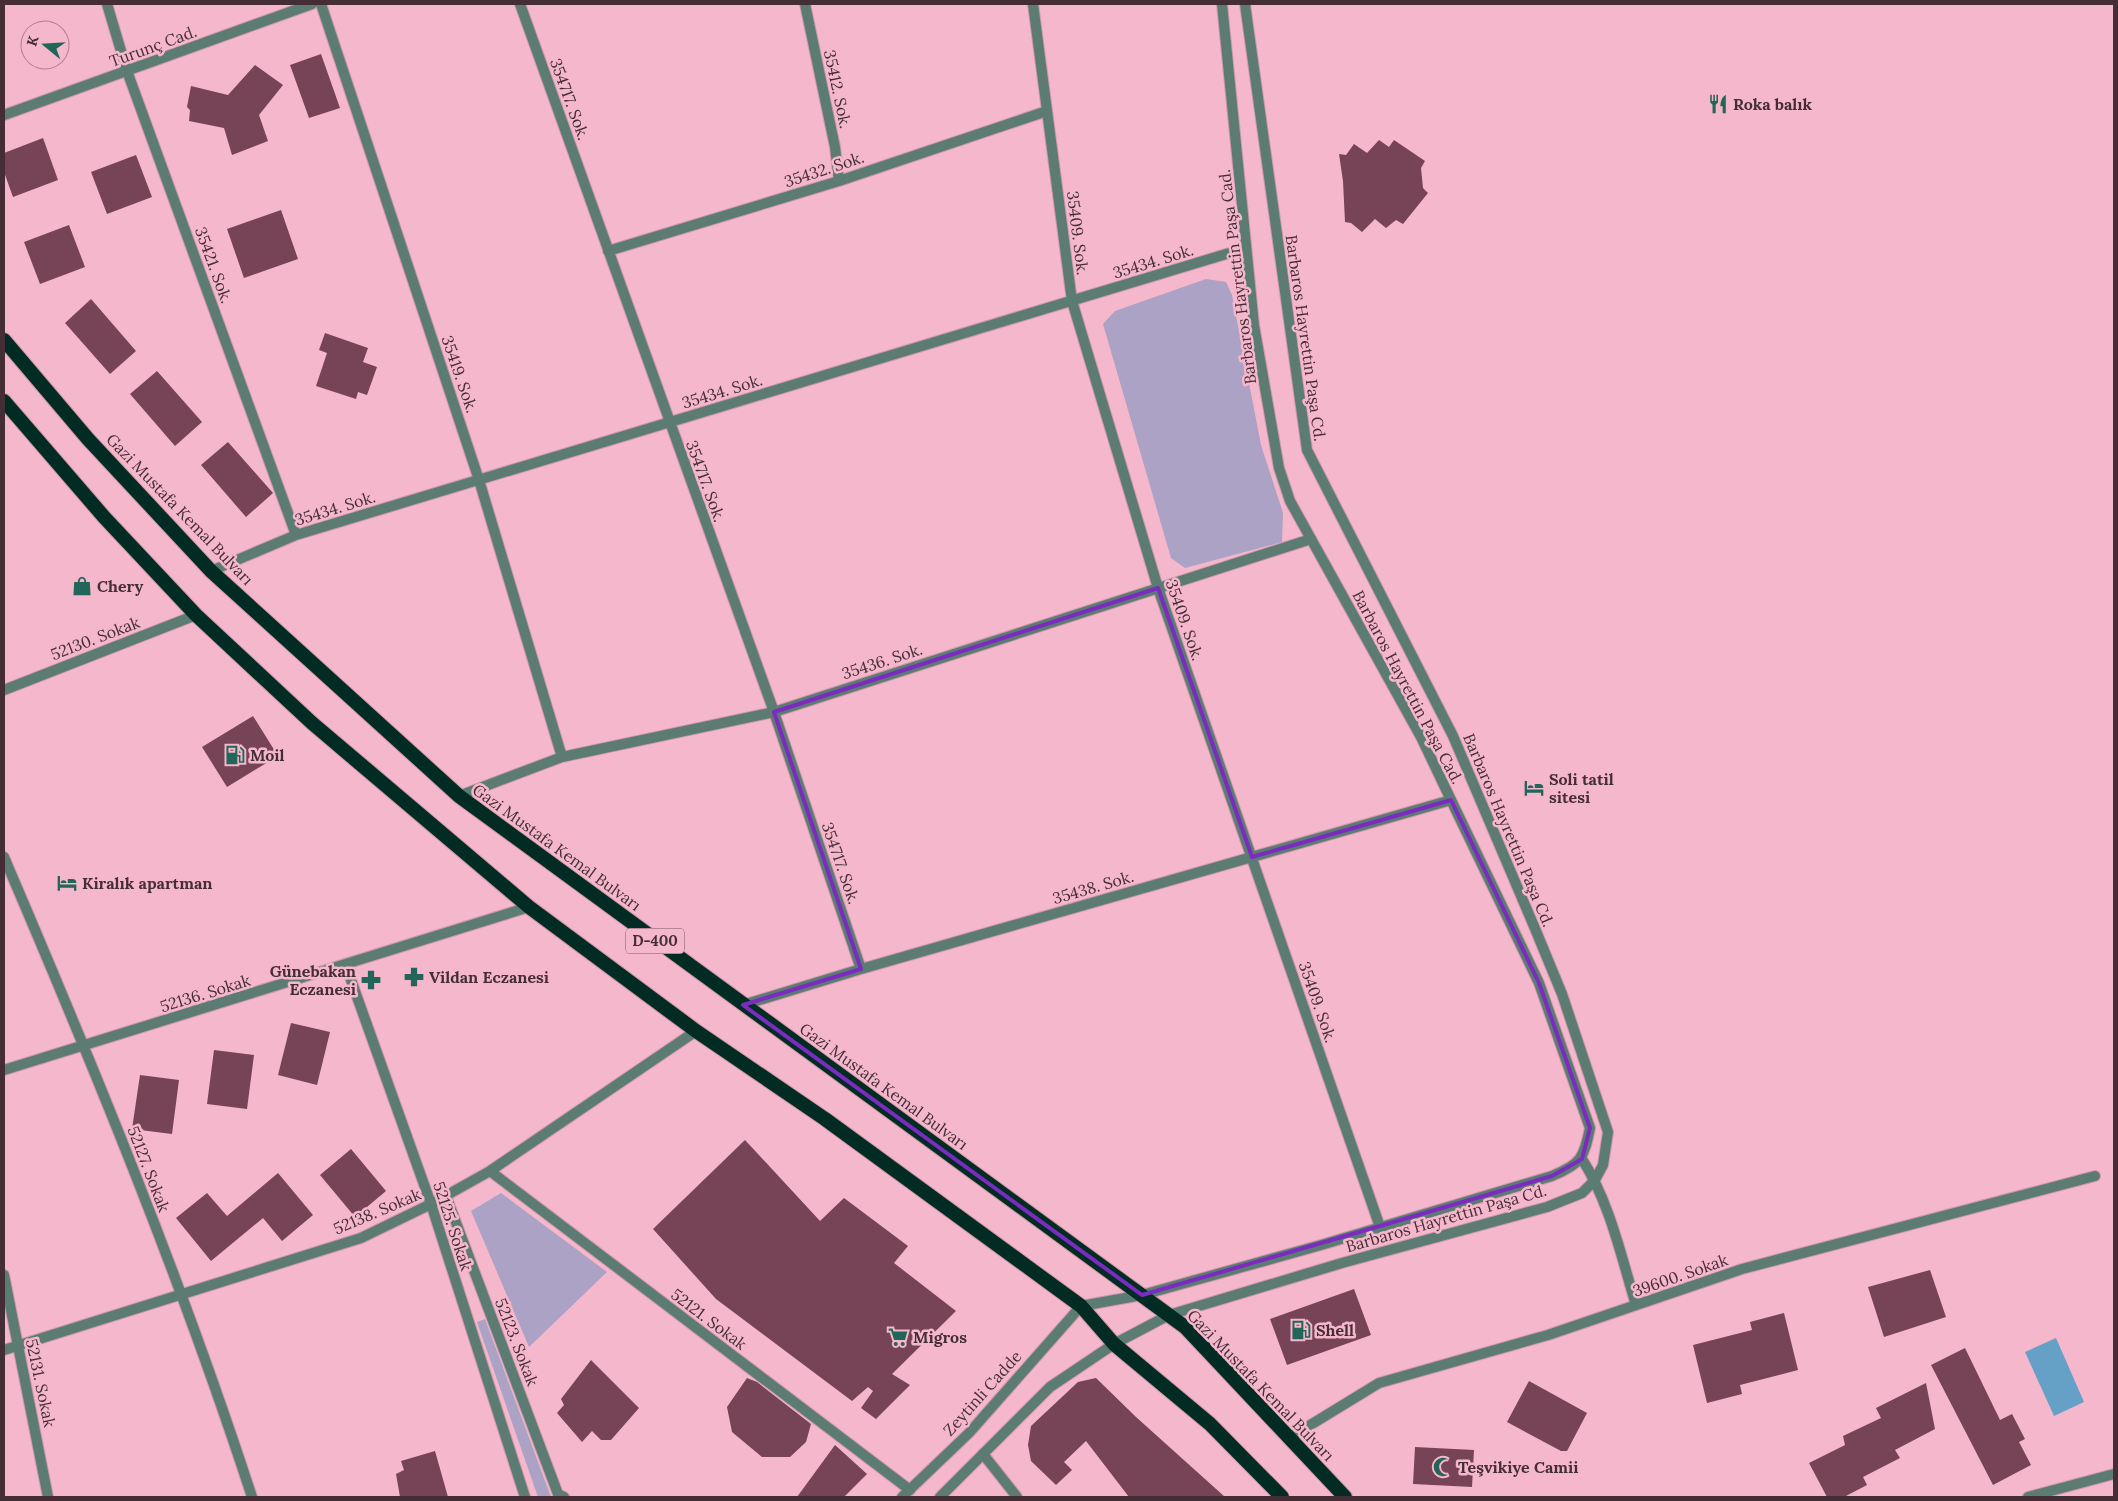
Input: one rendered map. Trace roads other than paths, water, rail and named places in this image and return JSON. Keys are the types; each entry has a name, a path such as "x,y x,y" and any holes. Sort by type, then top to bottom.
{"highway":[{"name":"Gazi Mustafa Kemal Bulvarı","path":"4,340 88,439 211,571 459,796 1185,1327 1345,1497"},
{"name":"D-400","path":"4,401 104,517 196,615 312,723 530,907 696,1031 825,1119 1081,1306 1114,1344 1210,1424 1282,1497"}],"street":[{"name":"35421. Sok.","path":"107,4 127,72 296,535"},
{"name":"Turunç Cad.","path":"4,114 127,72 312,4"},
{"name":"35419. Sok.","path":"321,4 479,480 562,757"},
{"name":"354717. Sok.","path":"520,4 774,712 861,969"},
{"name":"35412. Sok.","path":"805,4 835,148 839,181"},
{"name":"35409. Sok.","path":"1033,4 1072,301 1158,588 1380,1227"},
{"name":"Barbaros Hayrettin Paşa Cad.","path":"1222,4 1254,325 1279,468 1290,501 1421,737 1539,983 1590,1128 1582,1159"},
{"name":"Barbaros Hayrettin Paşa Cd.","path":"1114,1344 1169,1315 1342,1263 1547,1207 1582,1193 1596,1180 1603,1165 1608,1132 1562,994 1453,736 1307,450 1245,4"},
{"name":"35432. Sok.","path":"608,251 839,181 1048,111"},
{"name":"35434. Sok.","path":"211,571 296,535 1246,248"},
{"name":"35436. Sok.","path":"459,796 562,757 774,712 1311,539"},
{"name":"52130. Sokak","path":"4,690 196,615"},
{"name":"35438. Sok.","path":"743,1005 861,969 1451,800"},
{"name":"52127. Sokak","path":"4,857 85,1045 212,1374 252,1497"},
{"name":"52136. Sokak","path":"4,1070 346,966 530,907"},
{"name":"52125. Sokak","path":"346,966 431,1204 525,1497"},
{"name":"52138. Sokak","path":"4,1350 180,1292 361,1238 431,1204 490,1171 696,1031"},
{"path":"1081,1306 1142,1295 1380,1227 1552,1176 1569,1169 1582,1159 1596,1180 1636,1306"},
{"name":"52121. Sokak","path":"490,1171 906,1494"},
{"name":"39600. Sokak","path":"1289,1438 1379,1383 1548,1336 1742,1269 2095,1176"},
{"name":"52123. Sokak","path":"446,1196 558,1494 564,1497"},
{"name":"52131. Sokak","path":"4,1275 48,1497"},
{"name":"Zeytinli Cadde","path":"906,1494 969,1432 1081,1306"},
{"path":"940,1497 1050,1387 1114,1344"},
{"path":"983,1454 1017,1497"},
{"path":"2028,1497 2114,1474"}],"water":[{"path":"2056,1338 2084,1402 2054,1416 2025,1352"}],"place":[{"name":"Roka balık","path":"1718,104"},
{"name":"Chery","path":"82,586"},
{"name":"Moil","path":"235,755"},
{"name":"Soli tatil sitesi","path":"1534,788"},
{"name":"Kiralık apartman","path":"67,883"},
{"name":"Vildan Eczanesi","path":"414,977"},
{"name":"Günebakan Eczanesi","path":"371,980"},
{"name":"Shell","path":"1301,1330"},
{"name":"Migros","path":"898,1337"},
{"name":"Teşvikiye Camii","path":"1443,1467"}]}
